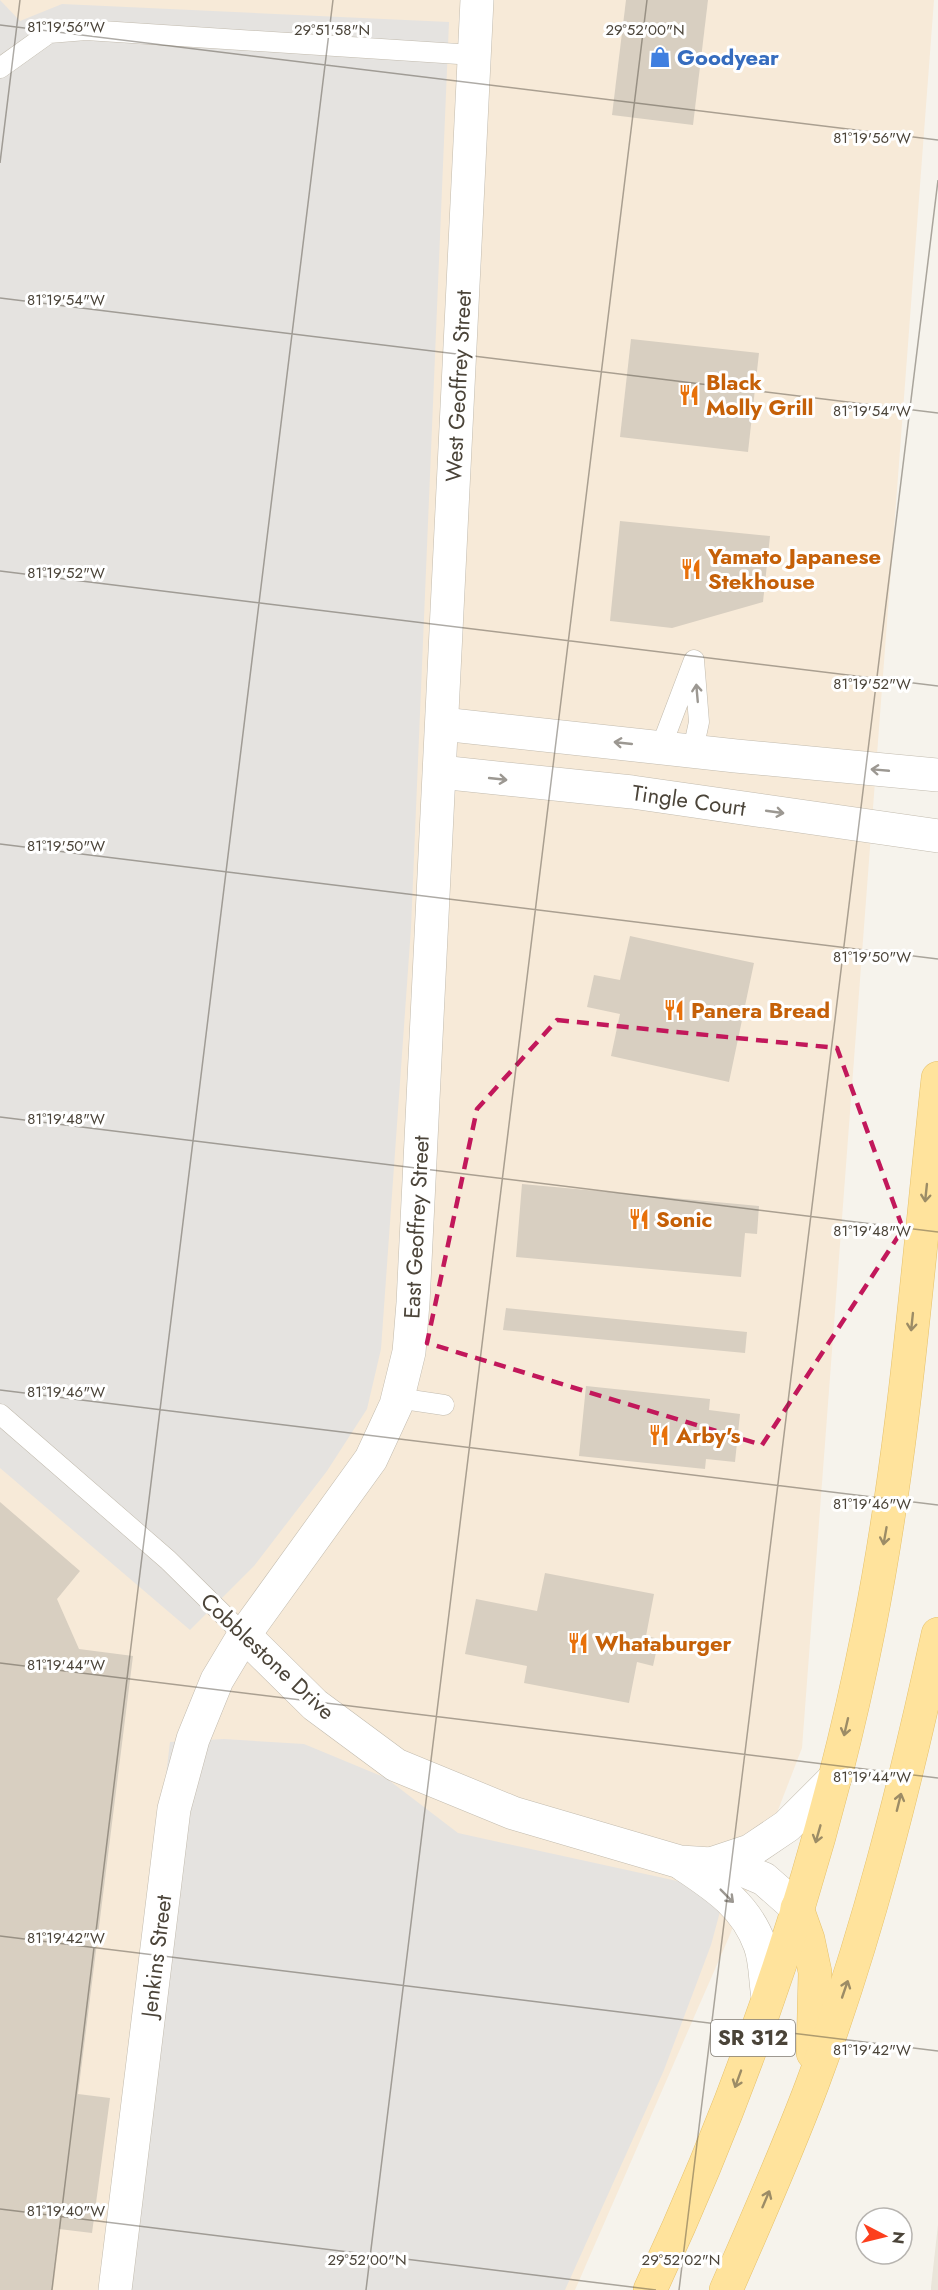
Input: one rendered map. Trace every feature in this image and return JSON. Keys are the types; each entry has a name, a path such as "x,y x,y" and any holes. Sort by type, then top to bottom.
{"main road":[{"name":"SR 312","path":"650,2290 720,2128 768,1997 835,1778 869,1628 890,1506 938,1078"},
{"name":"SR 312","path":"726,2290 812,2084 853,1965 887,1852 916,1738 938,1634"},
{"path":"797,1908 808,1939 815,1972 812,2084"}],"street":[{"name":"West Geoffrey Street","path":"440,772 477,0"},
{"path":"442,724 938,775"},
{"name":"Tingle Court","path":"440,772 632,792 938,836"},
{"name":"East Geoffrey Street","path":"244,1635 371,1460 398,1398 409,1352 440,772"},
{"name":"Cobblestone Drive","path":"244,1635 315,1705 396,1765 513,1813 696,1863 743,1870 764,1879 797,1908"},
{"name":"Jenkins Street","path":"115,2290 174,1809 197,1729 217,1680 244,1635"},
{"path":"696,1863 750,1851 787,1826 835,1778"},
{"name":"Cobblestone Drive","path":"696,1863 745,1916 760,1946 768,1997"}],"lane":[{"path":"0,68 49,33 86,30 474,55"},
{"path":"661,747 694,660 699,722 693,750"},
{"path":"398,1398 444,1405"},
{"name":"Cobblestone Drive","path":"0,1414 168,1560 244,1635"}],"highlighted area":[{"path":"557,1020 837,1048 903,1229 762,1445 427,1343 477,1109"}],"shaded area":[{"path":"0,0 934,0 802,1748 729,1937 575,2290 0,2290"},
{"path":"0,0 20,21 62,4 449,22 411,928 381,1349 367,1409 327,1471 254,1566 190,1630 0,1468"},
{"path":"224,1739 304,1744 386,1778 458,1833 691,1884 721,1908 711,1945 664,2070 565,2290 104,2290 170,1742"},
{"path":"938,2225 938,2290 931,2290 931,2287"}],"building":[{"name":"Goodyear","path":"626,0 708,0 693,125 612,115"},
{"name":"Black Molly Grill","path":"631,339 759,353 748,452 620,437"},
{"name":"Yamato Japanese Stekhouse","path":"620,521 770,536 763,602 672,628 610,621"},
{"name":"Panera Bread","path":"630,936 754,963 729,1082 611,1056 620,1014 587,1007 594,975 620,980"},
{"name":"Sonic","path":"522,1184 759,1206 757,1234 745,1233 741,1277 516,1257"},
{"path":"506,1308 747,1332 745,1353 503,1330"},
{"name":"Arby's","path":"586,1386 710,1399 709,1410 740,1414 735,1462 706,1459 705,1469 579,1456"},
{"path":"0,1502 80,1571 57,1599 79,1649 133,1656 78,2094 110,2098 92,2233 59,2229 52,2290 0,2290"},
{"path":"545,1573 654,1594 646,1636 659,1639 653,1666 637,1662 629,1703 524,1683 527,1666 465,1654 476,1599 537,1611"}],"place":[{"name":"Goodyear","path":"660,57"},
{"name":"Black Molly Grill","path":"689,395"},
{"name":"Yamato Japanese Stekhouse","path":"691,569"},
{"name":"Panera Bread","path":"674,1010"},
{"name":"Sonic","path":"639,1219"},
{"name":"Arby's","path":"659,1435"},
{"name":"Whataburger","path":"578,1643"}]}
